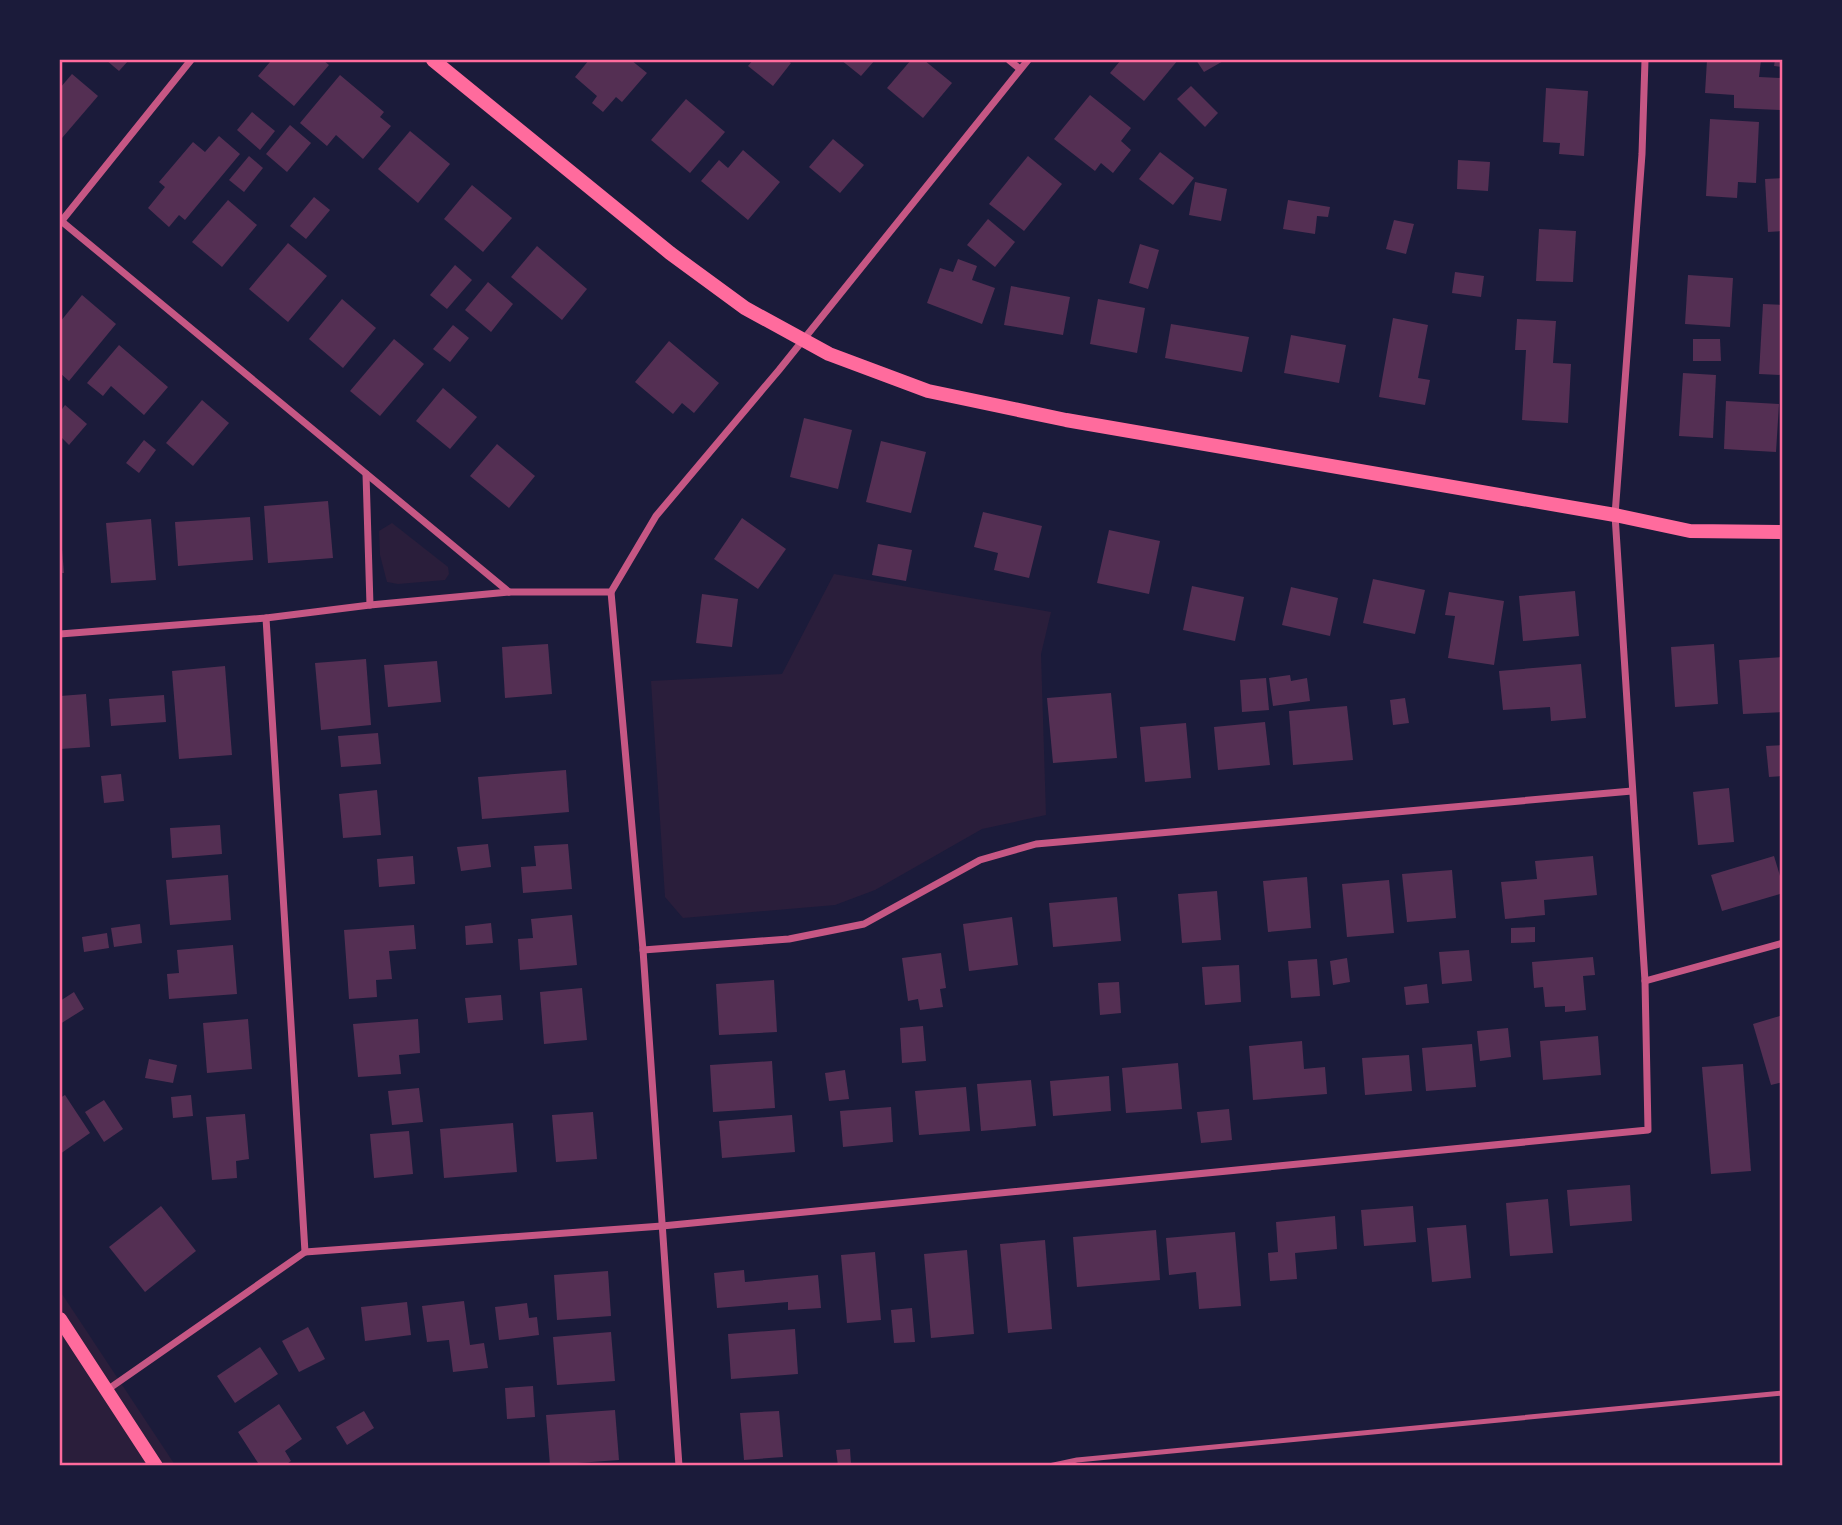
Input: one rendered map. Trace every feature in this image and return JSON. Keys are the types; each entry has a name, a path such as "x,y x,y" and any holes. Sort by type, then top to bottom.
{"main road":[{"path":"433,60 670,253 746,308 829,354 928,391 1066,419 1615,515 1690,531 1783,532"},
{"path":"60,1319 156,1465"}],"street":[{"path":"191,60 60,222 509,592"},
{"path":"1009,60 1020,69"},
{"path":"679,1465 643,950 611,592 656,516 1028,60"},
{"path":"106,1390 305,1252 662,1226 1648,1130 1645,981 1615,515 1641,168 1646,60"},
{"path":"366,474 370,605"},
{"path":"60,634 266,618 509,592 611,592"},
{"path":"266,618 305,1252"},
{"path":"643,950 789,939 864,924 980,860 1036,844 1632,791"},
{"path":"1645,981 1783,943"}],"lane":[{"path":"1049,1465 1077,1460 1783,1393"}],"shaded area":[{"path":"392,523 448,567 449,574 445,580 398,584 387,582 380,555 379,531"},
{"path":"834,574 1051,612 1041,654 1046,815 982,829 875,890 835,905 683,918 665,897 651,681 782,674"},
{"path":"60,1291 175,1465 60,1465"}],"building":[{"path":"106,60 129,60 119,71"},
{"path":"268,60 323,60 329,65 294,106 258,76 270,62"},
{"path":"589,60 631,60 647,73 622,102 616,97 603,112 592,103 597,96 575,77"},
{"path":"753,60 786,60 791,63 773,86 748,66"},
{"path":"841,60 875,60 861,76"},
{"path":"911,60 924,60 952,83 923,118 887,88"},
{"path":"1121,60 1178,60 1144,101 1110,73"},
{"path":"1196,60 1225,60 1204,72"},
{"path":"1707,60 1761,60 1759,77 1782,78 1780,110 1734,108 1734,95 1705,93"},
{"path":"1775,60 1783,60 1783,67 1774,66"},
{"path":"72,74 98,96 62,138 60,88"},
{"path":"340,75 384,112 380,117 391,126 363,159 336,135 327,146 300,123"},
{"path":"1191,86 1218,113 1205,127 1177,99"},
{"path":"1546,88 1588,91 1584,156 1559,154 1560,143 1543,142"},
{"path":"1090,95 1131,128 1121,141 1131,150 1113,173 1101,163 1095,171 1054,139"},
{"path":"686,99 725,132 690,173 651,140"},
{"path":"252,112 275,131 260,150 237,130"},
{"path":"1710,119 1759,122 1756,183 1738,182 1737,198 1706,196"},
{"path":"290,125 311,143 287,172 266,154"},
{"path":"410,131 450,164 418,203 378,169"},
{"path":"219,136 240,154 185,220 179,215 169,227 148,208 165,187 159,182 193,142 205,152"},
{"path":"833,139 864,165 840,193 809,167"},
{"path":"743,150 780,182 748,220 701,181 719,160 728,168"},
{"path":"1160,152 1194,178 1173,205 1139,179"},
{"path":"249,156 263,168 244,192 229,180"},
{"path":"1028,156 1062,184 1024,231 989,204"},
{"path":"1458,160 1490,162 1488,191 1457,189"},
{"path":"1783,178 1783,231 1768,232 1765,179"},
{"path":"1195,182 1227,189 1221,221 1189,215"},
{"path":"472,185 512,218 483,252 444,219"},
{"path":"314,197 330,210 306,239 290,226"},
{"path":"228,200 257,225 222,267 192,242"},
{"path":"1288,200 1330,207 1328,217 1317,216 1315,234 1283,229"},
{"path":"988,219 1015,242 995,267 967,245"},
{"path":"1394,220 1414,224 1406,254 1386,249"},
{"path":"1539,229 1576,231 1573,282 1536,281"},
{"path":"288,243 327,276 288,322 249,289"},
{"path":"1140,244 1159,250 1148,289 1129,283"},
{"path":"537,246 587,289 562,320 511,277"},
{"path":"958,259 977,266 972,280 995,288 982,324 927,303 940,268 953,272"},
{"path":"455,265 472,280 447,309 430,295"},
{"path":"1455,272 1484,276 1481,297 1452,293"},
{"path":"1688,275 1733,278 1730,327 1685,324"},
{"path":"488,282 513,304 491,332 465,310"},
{"path":"1011,286 1070,297 1063,335 1004,325"},
{"path":"82,295 116,324 69,381 60,373 60,322"},
{"path":"342,299 376,328 343,368 309,339"},
{"path":"1098,299 1145,308 1137,353 1090,344"},
{"path":"1763,304 1783,305 1783,375 1759,374"},
{"path":"1393,318 1428,325 1418,378 1430,380 1425,405 1379,397"},
{"path":"1517,319 1556,321 1553,363 1571,364 1568,423 1522,420 1526,350 1515,350"},
{"path":"1171,324 1249,337 1242,372 1165,358"},
{"path":"453,325 469,338 450,362 433,349"},
{"path":"1291,335 1346,345 1339,383 1284,373"},
{"path":"394,339 424,364 380,416 350,391"},
{"path":"1693,339 1720,339 1721,361 1693,361"},
{"path":"669,341 719,383 694,413 682,403 673,414 635,382"},
{"path":"119,345 168,387 144,415 111,386 103,396 87,383"},
{"path":"1683,373 1716,375 1713,438 1679,436"},
{"path":"443,388 477,417 450,449 416,421"},
{"path":"202,400 229,423 193,466 166,443"},
{"path":"1726,401 1779,404 1776,452 1724,449"},
{"path":"65,405 87,424 69,445 60,436 60,412"},
{"path":"804,418 852,430 838,489 790,477"},
{"path":"144,440 156,450 139,473 126,463"},
{"path":"881,441 926,452 911,513 866,502"},
{"path":"497,444 535,476 509,508 470,476"},
{"path":"328,501 333,558 268,563 264,506"},
{"path":"983,512 1042,526 1029,578 994,570 998,553 974,547"},
{"path":"250,517 253,560 178,566 175,522"},
{"path":"742,518 786,549 758,589 714,559"},
{"path":"151,519 156,580 111,583 106,523"},
{"path":"1109,530 1160,541 1149,594 1097,583"},
{"path":"61,537 64,573 60,573"},
{"path":"878,544 912,550 906,581 872,575"},
{"path":"1373,579 1425,590 1415,634 1363,623"},
{"path":"1192,586 1244,597 1235,641 1183,630"},
{"path":"1291,587 1338,598 1330,636 1282,625"},
{"path":"1575,591 1579,636 1523,641 1519,596"},
{"path":"1449,592 1504,601 1494,665 1448,658 1455,616 1445,615"},
{"path":"702,594 738,599 732,647 696,643"},
{"path":"548,644 552,694 505,698 502,647"},
{"path":"1714,644 1718,704 1675,707 1671,647"},
{"path":"1783,657 1783,712 1743,714 1739,660"},
{"path":"366,659 371,725 321,730 315,663"},
{"path":"437,661 441,702 388,707 384,665"},
{"path":"1581,664 1586,718 1551,721 1550,707 1503,710 1499,671"},
{"path":"225,666 232,755 179,759 172,671"},
{"path":"1290,675 1291,681 1307,678 1310,701 1273,706 1269,678"},
{"path":"1266,678 1269,710 1242,712 1240,680"},
{"path":"1111,693 1117,758 1053,763 1047,698"},
{"path":"86,694 90,747 60,749 60,696"},
{"path":"164,695 166,722 111,726 109,699"},
{"path":"1405,698 1409,723 1393,725 1390,700"},
{"path":"1347,706 1353,760 1293,765 1289,711"},
{"path":"1265,722 1270,765 1218,770 1214,727"},
{"path":"1186,723 1191,778 1145,782 1140,727"},
{"path":"378,733 381,764 341,767 338,736"},
{"path":"1783,745 1783,776 1769,777 1766,746"},
{"path":"566,770 569,812 482,819 478,777"},
{"path":"121,774 124,801 104,803 101,776"},
{"path":"1729,788 1734,842 1698,845 1693,792"},
{"path":"377,790 381,835 343,838 339,794"},
{"path":"220,825 222,854 172,858 170,828"},
{"path":"488,844 491,867 461,871 457,847"},
{"path":"568,844 572,889 523,893 521,867 536,866 534,846"},
{"path":"413,856 415,884 379,887 377,859"},
{"path":"1593,856 1597,895 1544,900 1545,915 1505,919 1501,882 1537,879 1535,861"},
{"path":"1774,856 1783,893 1722,911 1711,875"},
{"path":"1452,870 1456,918 1407,922 1402,874"},
{"path":"228,875 231,920 170,925 166,880"},
{"path":"1307,877 1311,928 1268,932 1263,881"},
{"path":"1389,880 1394,933 1347,937 1342,884"},
{"path":"1217,891 1221,940 1182,943 1178,894"},
{"path":"1117,897 1121,941 1053,947 1049,903"},
{"path":"572,915 577,965 520,970 518,939 533,938 531,919"},
{"path":"1012,917 1018,965 969,971 963,924"},
{"path":"491,923 493,943 466,945 465,926"},
{"path":"140,924 142,943 114,947 111,928"},
{"path":"414,925 416,949 389,951 392,979 376,980 377,997 349,999 344,930"},
{"path":"1535,927 1535,942 1511,943 1511,928"},
{"path":"107,933 109,948 84,952 82,937"},
{"path":"233,945 237,994 169,999 167,974 179,973 177,950"},
{"path":"1469,950 1472,981 1442,984 1439,952"},
{"path":"941,953 946,988 940,989 943,1007 920,1010 918,999 908,1001 902,958"},
{"path":"1593,957 1595,975 1583,976 1586,1010 1565,1012 1565,1006 1545,1007 1543,987 1534,988 1532,962"},
{"path":"1347,958 1350,982 1333,985 1330,961"},
{"path":"1317,959 1320,996 1291,998 1288,961"},
{"path":"1239,965 1241,1002 1205,1005 1202,967"},
{"path":"774,980 777,1032 719,1035 716,984"},
{"path":"1119,982 1121,1013 1100,1015 1098,983"},
{"path":"1427,984 1429,1003 1406,1005 1404,987"},
{"path":"582,988 587,1040 544,1044 540,992"},
{"path":"74,992 84,1009 60,1024 60,1001"},
{"path":"501,995 503,1020 468,1023 465,998"},
{"path":"1783,1015 1783,1082 1771,1085 1753,1024"},
{"path":"248,1019 252,1069 207,1073 203,1023"},
{"path":"418,1019 420,1053 399,1055 401,1074 358,1077 353,1024"},
{"path":"923,1026 926,1061 902,1063 900,1028"},
{"path":"1508,1028 1511,1057 1480,1061 1477,1031"},
{"path":"1598,1036 1601,1075 1543,1080 1540,1041"},
{"path":"1302,1041 1304,1069 1325,1067 1327,1094 1253,1100 1249,1046"},
{"path":"1472,1044 1476,1087 1426,1091 1422,1048"},
{"path":"1409,1055 1412,1091 1365,1095 1362,1058"},
{"path":"149,1059 177,1065 173,1083 145,1078"},
{"path":"772,1061 775,1108 713,1112 710,1065"},
{"path":"1178,1063 1182,1109 1126,1113 1122,1068"},
{"path":"1743,1064 1751,1171 1711,1174 1702,1067"},
{"path":"845,1070 849,1099 829,1101 825,1073"},
{"path":"1109,1076 1111,1111 1053,1116 1050,1081"},
{"path":"1031,1080 1036,1126 981,1131 977,1084"},
{"path":"966,1087 970,1131 919,1135 915,1091"},
{"path":"419,1088 423,1122 392,1125 388,1091"},
{"path":"65,1095 90,1133 60,1154 60,1098"},
{"path":"191,1095 193,1116 173,1118 171,1097"},
{"path":"104,1100 123,1129 104,1142 85,1112"},
{"path":"891,1107 893,1142 843,1147 840,1111"},
{"path":"1229,1109 1232,1140 1201,1143 1197,1112"},
{"path":"593,1112 597,1159 556,1162 552,1115"},
{"path":"245,1114 249,1159 236,1161 237,1178 212,1180 206,1117"},
{"path":"792,1115 795,1152 722,1158 719,1121"},
{"path":"513,1123 517,1172 444,1178 440,1129"},
{"path":"409,1131 413,1174 374,1178 370,1134"},
{"path":"1630,1185 1632,1221 1570,1226 1567,1190"},
{"path":"1548,1199 1553,1253 1510,1256 1506,1203"},
{"path":"161,1206 196,1251 145,1292 109,1247"},
{"path":"1413,1206 1416,1242 1364,1246 1361,1210"},
{"path":"1335,1216 1337,1249 1295,1253 1297,1279 1270,1281 1268,1253 1278,1252 1276,1222"},
{"path":"1466,1225 1471,1278 1432,1282 1427,1228"},
{"path":"1156,1230 1160,1280 1077,1287 1073,1237"},
{"path":"1235,1232 1241,1306 1199,1309 1196,1272 1169,1275 1166,1238"},
{"path":"1045,1240 1052,1329 1008,1333 1000,1244"},
{"path":"967,1250 974,1334 931,1338 924,1254"},
{"path":"875,1252 881,1320 847,1323 841,1255"},
{"path":"744,1270 745,1282 818,1275 821,1308 788,1310 788,1302 717,1308 714,1273"},
{"path":"608,1271 611,1316 557,1320 554,1275"},
{"path":"464,1301 470,1345 484,1343 488,1368 453,1372 449,1340 427,1342 422,1306"},
{"path":"407,1302 411,1335 365,1341 361,1307"},
{"path":"527,1303 529,1318 537,1317 539,1335 499,1340 495,1307"},
{"path":"912,1308 915,1342 894,1343 891,1310"},
{"path":"308,1327 325,1359 299,1372 282,1341"},
{"path":"795,1329 798,1374 731,1379 728,1334"},
{"path":"611,1332 615,1381 557,1385 553,1337"},
{"path":"260,1347 278,1374 235,1403 217,1376"},
{"path":"533,1386 535,1417 507,1419 505,1388"},
{"path":"279,1404 302,1439 285,1451 291,1461 284,1466 260,1466 238,1432"},
{"path":"615,1410 619,1460 550,1465 546,1415"},
{"path":"364,1411 374,1428 347,1445 336,1427"},
{"path":"779,1411 783,1457 744,1460 740,1413"},
{"path":"850,1449 851,1464 838,1466 836,1450"}]}
